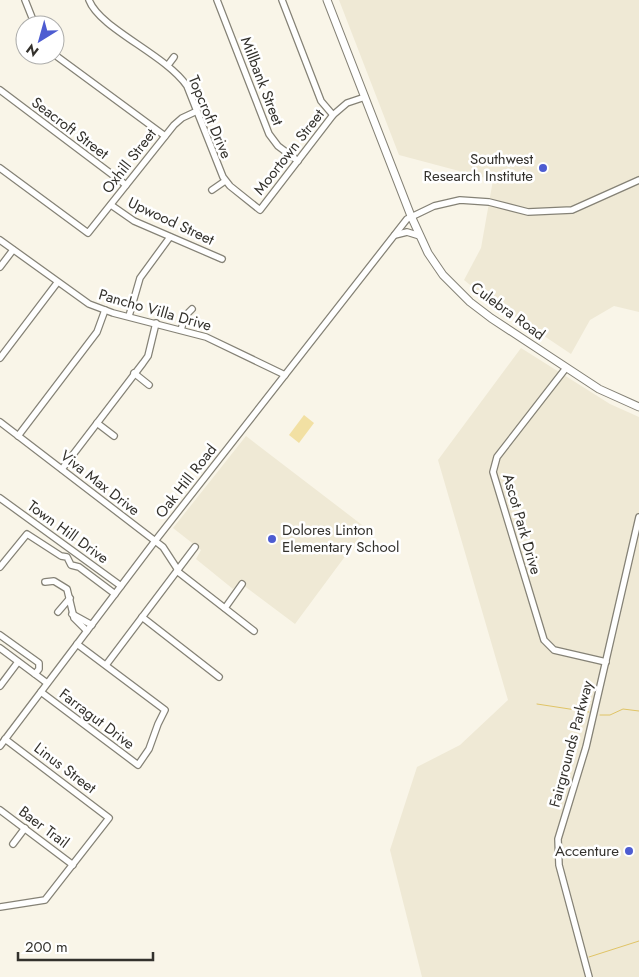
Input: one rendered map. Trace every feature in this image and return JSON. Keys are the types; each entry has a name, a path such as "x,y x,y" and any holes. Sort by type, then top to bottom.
{"main road":[{"name":"Culebra Road","path":"327,0 411,216 420,236 443,275 470,302 566,368 599,389 639,407"}],"street":[{"path":"25,0 31,15"},
{"name":"Topcroft Drive","path":"89,0 102,18 168,66 187,86 225,180 260,210"},
{"name":"Millbank Street","path":"217,0 269,134 278,146 298,161"},
{"path":"282,0 321,101 333,115"},
{"name":"Topcroft Drive","path":"168,66 174,57"},
{"path":"65,62 165,136"},
{"name":"Seacroft Street","path":"0,90 126,185"},
{"name":"Moortown Street","path":"260,210 333,115 347,103 365,97"},
{"name":"Oxhill Street","path":"0,168 88,234 165,136 182,118 197,111"},
{"name":"Topcroft Drive","path":"212,190 225,180"},
{"path":"411,216 434,206 460,200 489,202 528,212 572,210 639,180"},
{"name":"Upwood Street","path":"110,205 128,218 222,259"},
{"name":"Oak Hill Road","path":"0,746 121,586 411,216"},
{"path":"395,234 406,232 420,236"},
{"path":"130,316 140,278 170,237"},
{"name":"Pancho Villa Drive","path":"0,240 77,297 105,310 210,338 285,376"},
{"path":"0,267 13,250"},
{"path":"0,358 57,283"},
{"path":"181,330 185,316 192,309"},
{"path":"18,436 97,332 105,310"},
{"path":"62,469 148,356 156,324"},
{"name":"Ascot Park Drive","path":"566,368 497,457 493,472 544,640 554,650 606,662"},
{"path":"134,374 149,384"},
{"name":"Viva Max Drive","path":"0,422 156,541 168,552 177,570 254,631"},
{"path":"97,423 114,436"},
{"name":"Town Hill Drive","path":"0,498 121,586"},
{"name":"Fairgrounds Parkway","path":"589,977 559,864 558,847 560,830 586,747 639,517"},
{"path":"0,568 27,534 60,556 67,556 71,566 79,567 115,594"},
{"path":"77,644 106,665 195,547"},
{"path":"45,582 54,581 67,589 72,614 87,631"},
{"path":"225,608 242,584"},
{"path":"58,612 70,598"},
{"path":"72,614 92,625"},
{"path":"142,617 219,677"},
{"path":"0,635 39,663 39,669 35,674"},
{"name":"Farragut Drive","path":"0,648 47,683"},
{"path":"0,686 18,662"},
{"name":"Farragut Drive","path":"41,692 138,766 150,749 158,724 165,710 106,665"},
{"name":"Linus Street","path":"5,739 109,818 74,865"},
{"name":"Baer Trail","path":"0,810 74,865"},
{"path":"13,844 25,828"},
{"path":"0,907 45,900 74,865"}],"shaded area":[{"name":"Southwest Research Institute","path":"339,0 639,0 639,312 614,306 590,320 571,354 480,293 464,280 481,248 493,180 399,155"},
{"path":"521,348 610,404 639,417 639,977 422,977 390,850 417,767 460,745 508,700 438,460"},
{"path":"304,415 314,423 299,443 289,435"},
{"name":"Dolores Linton Elementary School","path":"246,436 366,528 295,624 239,582 233,589 196,559 201,550 173,528"}],"waterway":[{"path":"537,704 589,712"},
{"path":"600,715 610,715 623,709 639,711"},
{"path":"589,957 639,941"}],"place":[{"name":"Southwest Research Institute","path":"543,168"},
{"name":"Dolores Linton Elementary School","path":"272,539"},
{"name":"Accenture","path":"629,851"}]}
